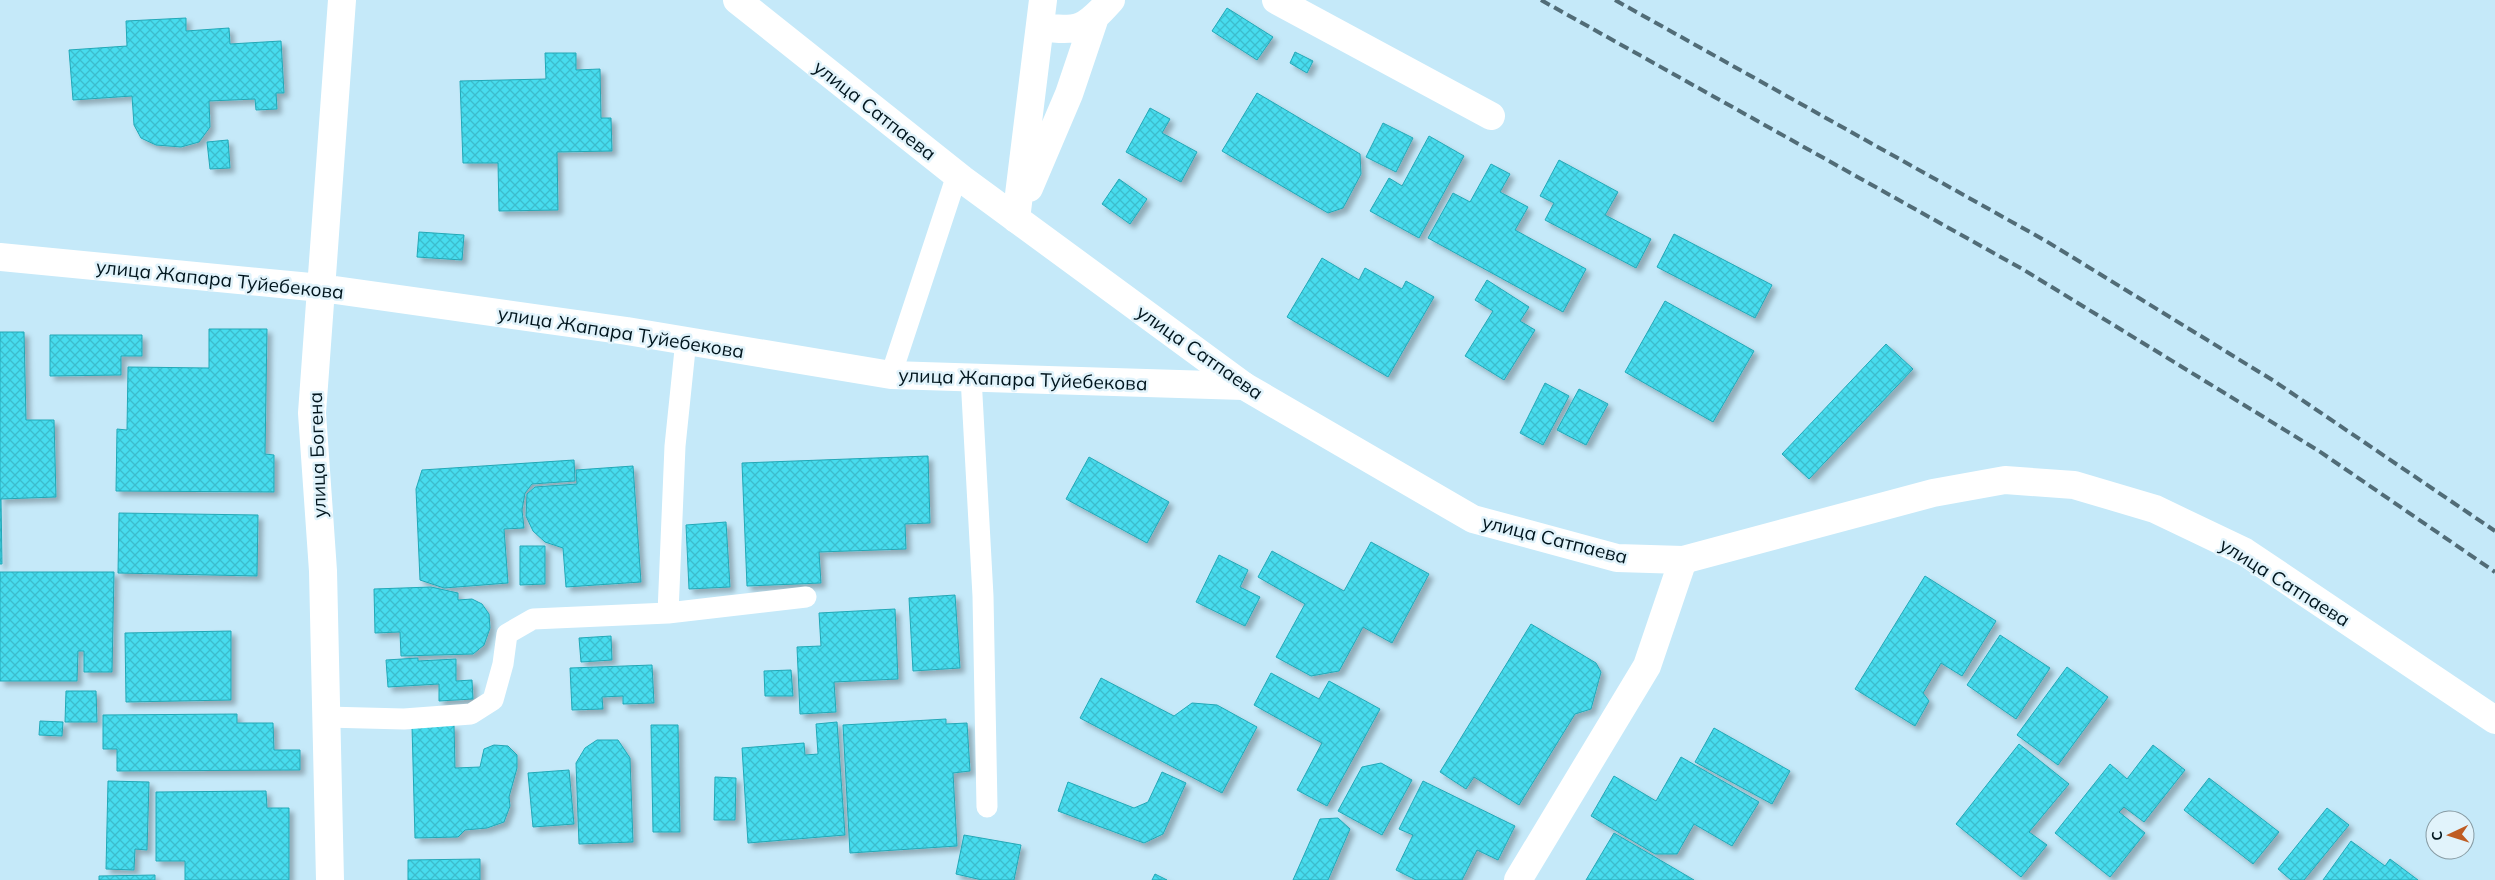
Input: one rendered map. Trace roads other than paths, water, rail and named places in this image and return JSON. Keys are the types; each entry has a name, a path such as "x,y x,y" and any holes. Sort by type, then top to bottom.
{"street":[{"name":"улица Богена","path":"330,880 323,571 312,413 342,0"},
{"name":"улица Сатпаева","path":"736,0 957,175 1244,386 1473,519 1617,558 1683,560 1933,493 2005,480 2074,485 2155,509 2244,552 2495,720"},
{"path":"1016,219 1043,0"},
{"path":"1016,219 1069,94 1094,20 1111,0"},
{"path":"1276,0 1491,116"},
{"path":"1040,27 1069,31 1094,20"},
{"name":"улица Жапара Туйебекова","path":"0,258 321,288 686,340 891,375 1244,386"},
{"path":"1518,880 1647,666 1683,560"}],"lane":[{"path":"891,375 957,175"},
{"path":"668,613 675,446 686,340"},
{"path":"972,377 983,596 987,806"},
{"path":"326,716 404,719 471,714 492,700 503,664 507,634 534,620 668,613 806,597"}],"railway":[{"path":"1541,0 2024,270 2319,451 2495,572"},
{"path":"1615,0 2046,241 2274,381 2495,531"}]}
